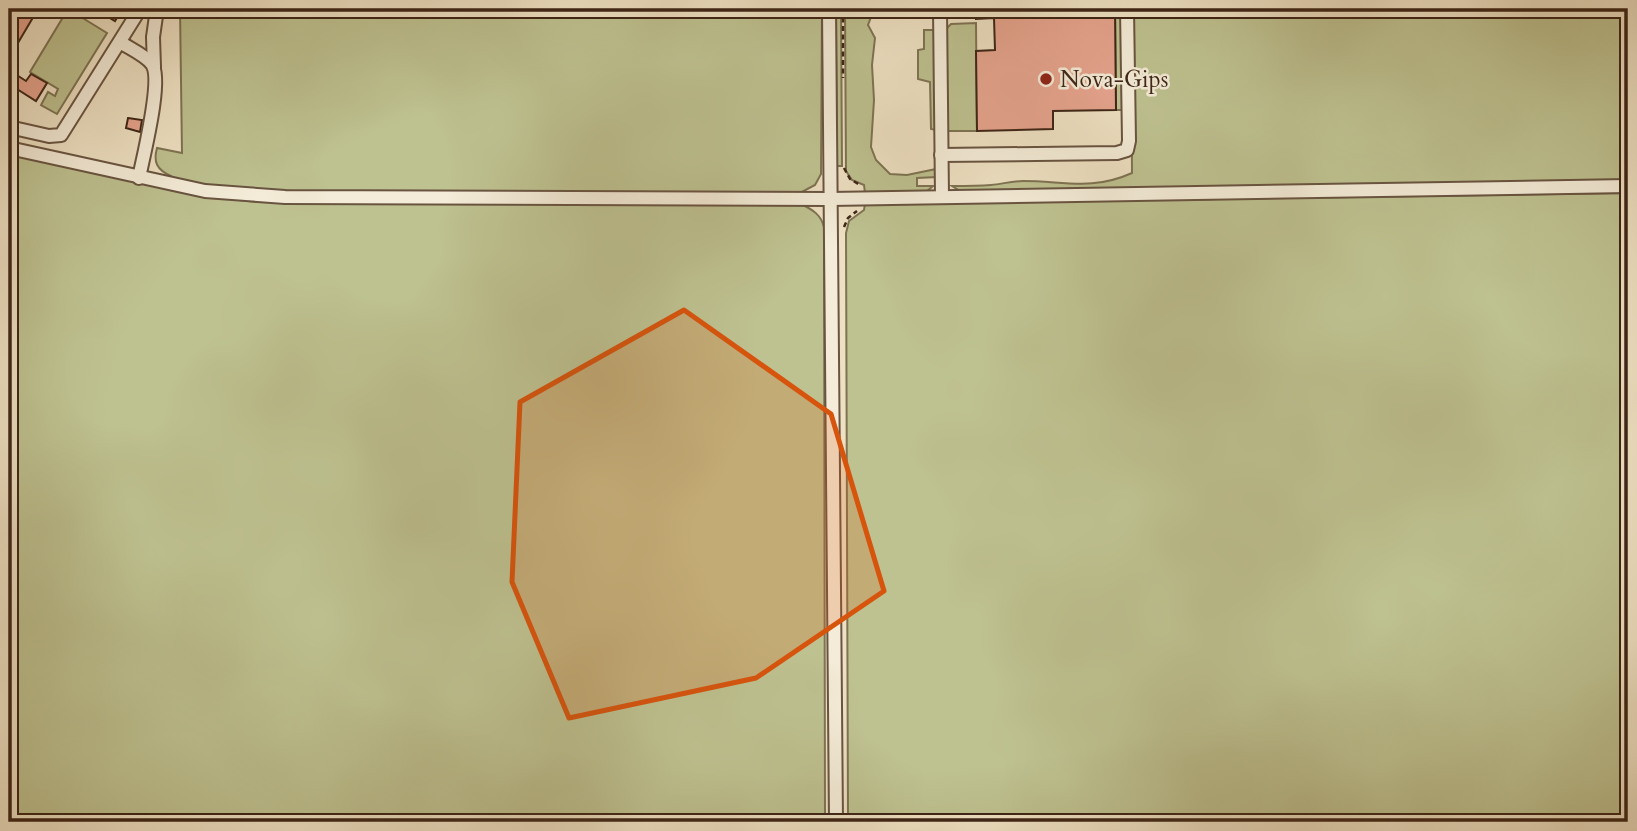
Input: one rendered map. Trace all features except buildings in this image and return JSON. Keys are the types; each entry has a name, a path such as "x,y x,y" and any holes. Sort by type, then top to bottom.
{"street":[{"path":"9,127 49,136 61,135 140,9"},
{"path":"139,178 153,109 153,37 157,9"},
{"path":"829,9 836,822"},
{"path":"940,9 942,197"},
{"path":"942,155 1117,153 1127,150 1127,9"},
{"path":"120,43 154,67"},
{"path":"9,149 205,191 257,196 830,199 1628,186"}],"highlighted area":[{"path":"684,310 831,414 884,591 756,678 569,718 512,582 520,402"}],"green space":[{"path":"68,9 107,33 57,114 41,105 48,92 55,96 58,89 30,72"},
{"path":"180,9 822,9 821,174 815,185 800,193 293,191 206,186 171,179 171,176 159,168 156,157 157,148 182,153"},
{"path":"836,9 841,9 842,166 837,166"},
{"path":"845,9 874,9 868,25 875,38 871,147 876,160 890,174 907,175 936,169 937,177 917,178 917,186 933,186 926,192 865,193 864,185 852,180 846,171"},
{"path":"1115,9 1123,9 1124,110 1116,110"},
{"path":"1131,9 1628,9 1628,182 962,192 952,186 1023,181 1078,184 1104,182 1132,173"},
{"path":"976,23 977,131 946,131 946,29 951,24"},
{"path":"924,30 935,30 936,130 931,129 930,82 918,79 918,50 924,49"},
{"path":"9,154 195,195 256,202 803,205 813,211 824,227 825,822 9,822"},
{"path":"1628,193 1628,822 848,822 846,233 849,221 864,210 865,204"}],"place":[{"name":"Nova-Gips","path":"1046,79"}]}
